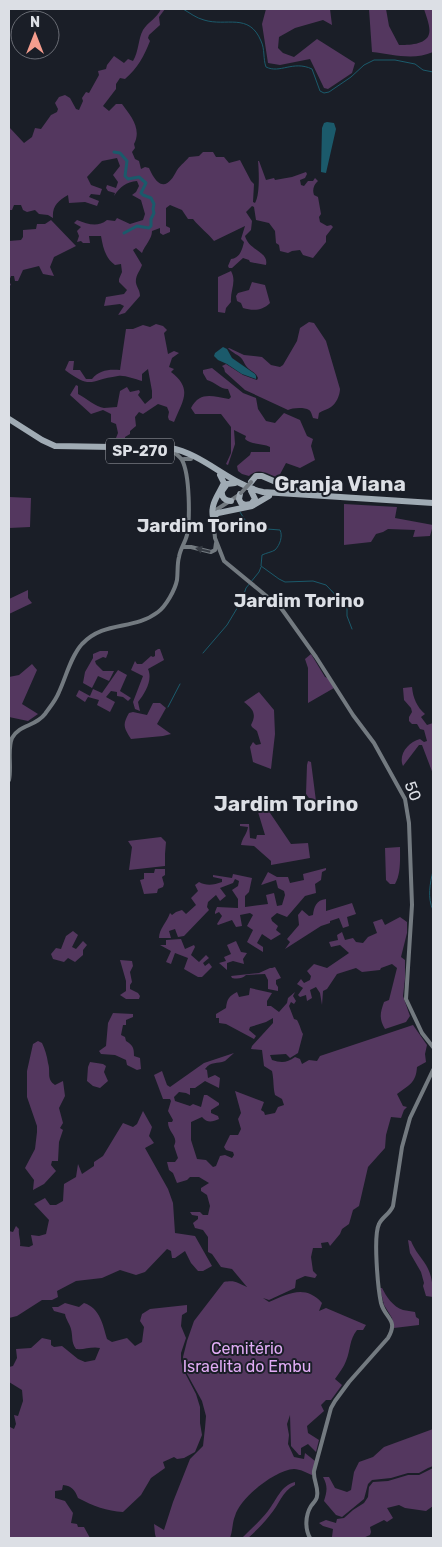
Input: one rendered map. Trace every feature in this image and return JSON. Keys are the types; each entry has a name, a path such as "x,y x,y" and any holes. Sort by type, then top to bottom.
{"highway":[{"name":"SP-270","path":"9,419 42,440 56,446 184,451 238,482 268,492 433,503"},
{"name":"SP-270","path":"9,423 45,446 58,450 172,450 235,483 251,486 269,496 433,507"},
{"path":"220,475 224,483 212,505 213,517 218,513 252,506 269,496"},
{"path":"241,494 239,499 241,503 245,505 251,504 255,499 251,486 256,476 262,476 297,492 325,496"},
{"path":"231,502 223,498 222,491 228,484 235,483"}],"main road":[{"path":"9,780 11,764 10,745 15,734 21,728 36,723 43,716 58,694 79,649 91,636 105,629 128,625 154,615 162,608 176,582 178,557 187,531 188,479 182,460 172,450"},
{"path":"182,460 191,459"},
{"path":"213,517 216,510 231,502 251,486"},
{"name":"50","path":"213,517 216,539 229,568 251,582 279,605 374,742 403,792 409,823 411,920 405,994 406,1002 422,1033 433,1047"},
{"path":"183,547 211,552 215,550 216,539"},
{"path":"411,920 414,912 414,903"},
{"path":"310,1538 307,1531 307,1517 317,1496 314,1471 331,1408 349,1382 388,1338 392,1329 392,1322 383,1308 380,1299 376,1246 378,1226 393,1206 402,1147 408,1125 416,1103 433,1070"}],"green space":[{"path":"161,9 165,9 159,17 160,25 149,35 150,41 140,61 134,71 125,79 120,78 116,84 116,89 103,106 109,111 116,104 122,104 132,118 137,133 134,144 135,148 132,152 135,159 139,161 141,169 149,168 157,181 164,184 171,180 178,168 189,157 199,156 203,152 213,152 216,157 224,157 229,163 240,160 254,184 253,202 255,203 259,177 258,161 266,180 292,177 306,172 305,178 300,180 301,185 304,186 308,181 313,181 315,178 318,181 314,185 313,191 314,195 318,197 321,214 319,217 320,222 333,227 326,236 326,242 313,258 303,255 300,250 288,253 280,251 279,245 276,243 275,231 269,223 256,220 254,207 252,206 246,212 252,221 251,230 245,236 250,245 265,257 266,265 250,262 243,258 232,268 229,268 231,259 237,257 241,251 244,242 241,239 245,226 214,241 193,219 188,219 182,210 170,205 166,208 166,226 170,228 170,232 163,235 160,233 160,228 152,231 151,237 142,253 136,248 133,250 142,265 136,280 140,296 125,313 118,315 124,306 120,304 104,306 106,297 124,294 127,290 119,282 122,272 121,264 115,265 109,259 101,236 89,236 90,243 77,242 79,236 77,231 81,227 74,223 77,220 96,225 107,220 115,221 117,218 130,224 143,220 145,214 141,200 132,195 139,186 137,181 124,185 114,196 115,193 108,191 106,188 107,185 116,188 118,182 113,175 120,166 117,158 102,161 87,177 91,185 102,189 100,195 91,194 89,197 99,201 97,206 85,202 69,203 68,195 56,204 53,218 48,215 39,214 35,210 27,212 23,210 21,205 14,205 12,210 9,210 9,127 24,143 32,137 35,128 41,129 51,115 57,112 58,109 55,103 59,97 65,95 70,98 76,109 79,110 83,101 82,98 86,92 89,93 99,75 98,71 106,69 114,56 124,63 128,59 133,61 143,30"},
{"path":"266,9 330,9 332,25 323,20 295,28 279,37 278,48 283,53 294,57 317,39 355,63 352,73 328,89 324,88 310,59 280,65 268,63 262,24"},
{"path":"369,9 386,9 389,26 399,45 407,45 416,44 427,38 429,28 424,9 433,9 433,52 425,55 410,56 372,52"},
{"path":"51,220 76,246 54,257 50,267 54,276 43,274 39,266 23,270 18,281 15,281 14,276 11,276 9,281 9,241 21,240 23,230 36,229 37,224 45,224"},
{"path":"231,271 233,282 231,302 226,308 225,313 218,312 218,277"},
{"path":"252,282 265,285 270,303 261,309 243,308 241,303 237,301 236,296 238,293 249,290"},
{"path":"309,322 314,323 326,341 340,389 335,404 319,413 318,419 313,418 307,409 288,410 245,390 225,372 222,366 226,364 243,375 257,380 258,378 241,358 228,348 244,355 262,357 271,365 280,367 297,341 300,328"},
{"path":"156,324 163,326 167,330 164,333 168,354 174,351 179,353 172,358 169,367 174,369 171,372 182,384 184,389 183,401 174,422 169,420 167,407 158,404 143,414 139,412 135,417 136,426 122,442 116,438 118,433 116,424 111,422 111,414 103,410 91,414 70,395 76,385 78,386 78,394 94,404 104,408 117,407 120,391 127,387 130,392 139,390 138,395 145,404 152,398 148,369 142,374 142,381 121,376 91,382 81,380 65,370 69,361 74,361 73,370 80,370 86,379 92,379 105,371 120,370 126,329 133,329 143,325 150,327"},
{"path":"212,368 243,393 256,398 258,409 266,421 275,423 284,413 300,420 307,436 313,439 311,446 315,460 300,468 286,463 278,478 259,472 252,473 249,476 242,474 238,471 237,466 251,452 270,452 270,447 248,441 245,439 246,436 234,430 235,444 228,465 226,464 231,453 231,427 221,414 195,414 191,408 202,397 212,396 229,399 231,397 228,389 207,380 203,370"},
{"path":"9,497 31,498 30,527 9,528"},
{"path":"344,504 397,507 395,518 433,525 430,536 413,537 415,530 388,529 376,534 371,542 344,545"},
{"path":"28,590 28,598 32,603 9,614 9,599"},
{"path":"160,649 164,660 148,669 149,682 146,691 138,702 140,711 135,709 133,702 143,676 131,670 135,661 137,664 142,664 151,656 155,656 155,651"},
{"path":"100,651 108,651 108,653 106,658 103,657 95,661 96,664 103,671 114,671 109,681 98,676 92,688 83,683 85,672 93,658 93,654"},
{"path":"311,654 334,688 308,703 308,668 305,659"},
{"path":"32,664 37,670 22,704 38,714 28,721 9,717 9,677 19,675"},
{"path":"118,670 127,675 120,691 131,698 128,701 123,697 117,696 117,692 111,691 106,697 115,702 110,712 97,705 99,700 88,697 85,702 76,696 79,690 90,696 93,689 102,693"},
{"path":"412,687 416,702 425,714 421,717 427,725 433,723 433,774 422,745 419,745 403,766 402,762 403,753 408,746 420,739 424,742 427,741 424,730 420,729 417,724 412,724 409,721 412,712 404,700 403,688"},
{"path":"259,692 274,710 275,734 271,769 253,762 250,747 253,742 256,745 261,744 257,731 251,725 254,718 253,712 244,702"},
{"path":"153,703 160,703 166,708 157,724 171,734 131,739 125,726 129,713 147,715"},
{"path":"308,761 311,762 317,809 306,794"},
{"path":"260,809 268,810 291,844 308,843 310,858 271,865 271,861 254,846 241,845 248,827 240,826 240,824 249,824 250,838 256,839 257,835 265,835 258,812"},
{"path":"161,837 166,842 165,866 129,870 132,847 128,841"},
{"path":"400,847 398,876 395,884 390,884 386,880 385,848"},
{"path":"326,868 322,872 321,880 315,884 316,893 305,896 287,917 277,913 271,918 278,926 276,930 281,934 271,940 262,934 257,943 263,947 263,952 247,942 253,930 247,926 253,915 250,913 240,915 242,926 236,927 232,920 217,924 222,916 219,912 215,914 217,907 238,908 238,899 232,890 238,886 239,881 235,879 233,883 220,888 226,896 220,901 216,895 208,902 207,907 209,910 184,936 178,937 175,929 169,931 171,938 159,938 160,932 170,913 172,915 182,910 186,914 196,905 191,898 198,891 195,885 199,882 210,885 222,882 222,879 213,877 213,875 232,878 233,874 252,878 249,892 245,896 245,907 268,904 266,895 274,893 277,906 282,905 285,895 284,891 278,888 276,880 261,885 268,872 277,877 288,877 290,883 304,880 303,874"},
{"path":"155,869 165,869 165,875 162,877 163,887 158,889 157,893 144,894 140,880 144,879 144,873 154,873"},
{"path":"326,899 326,911 352,903 356,914 347,917 349,926 343,928 339,918 330,921 330,923 321,926 285,949 290,942 287,939 299,925 298,915 302,910 309,916 313,915 316,904"},
{"path":"400,917 407,922 407,933 401,957 405,960 403,996 410,1016 406,1022 385,1029 382,1022 382,1009 384,1002 389,1000 397,968 392,964 380,970 362,972 356,968 337,974 327,989 323,991 322,1005 320,993 316,987 310,990 312,998 307,1001 306,995 300,997 298,995 303,988 297,984 301,979 304,983 310,980 311,976 307,971 314,964 327,968 349,953 340,945 331,947 329,942 338,940 337,935 342,932 345,940 353,938 356,942 363,943 368,937 377,933 373,922 382,919 385,925"},
{"path":"73,931 78,935 72,947 76,949 83,941 87,945 83,950 83,955 75,962 68,958 64,962 53,959 51,954 56,948 61,949 66,936"},
{"path":"181,939 185,949 194,945 195,947 191,955 199,962 206,955 209,958 203,963 205,966 209,963 212,967 202,977 198,977 184,969 188,958 175,953 171,964 166,962 171,951 160,945 166,945 166,940"},
{"path":"236,941 241,952 247,953 243,959 244,964 233,961 227,963 227,970 219,963 226,961 224,957 231,954 227,945"},
{"path":"120,960 132,961 130,989 138,993 139,999 126,999 120,995 126,991 126,981"},
{"path":"275,967 281,978 276,980 278,991 268,989 268,980 265,974 246,975 238,979 231,976 259,973"},
{"name":"Cemitério Israelita do Embu","path":"250,988 272,993 267,1001 267,1006 271,1006 279,1012 287,1003 288,998 295,992 293,996 296,1001 294,1004 291,1002 289,1006 303,1034 298,1053 290,1058 286,1054 270,1055 272,1060 284,1062 295,1057 300,1059 302,1064 309,1060 317,1061 320,1056 413,1025 427,1045 426,1062 417,1067 413,1080 397,1094 403,1106 407,1107 401,1118 391,1117 385,1148 368,1167 359,1206 353,1210 349,1224 342,1229 330,1246 328,1242 321,1243 322,1248 313,1248 311,1257 313,1271 317,1275 315,1278 305,1276 296,1280 295,1288 269,1300 263,1298 269,1302 296,1292 303,1292 316,1297 322,1303 319,1311 326,1308 366,1325 363,1330 357,1330 354,1334 348,1357 335,1379 342,1385 331,1400 326,1400 321,1405 324,1411 307,1426 308,1433 319,1440 316,1452 308,1444 301,1448 301,1455 299,1455 291,1446 290,1415 287,1424 288,1444 294,1457 304,1459 305,1453 315,1461 312,1475 294,1469 277,1474 259,1486 238,1509 230,1538 156,1538 154,1524 164,1530 190,1459 203,1446 206,1416 202,1401 186,1372 183,1357 194,1321 224,1282 234,1282 247,1287 232,1269 221,1267 212,1254 208,1252 208,1237 203,1230 195,1228 193,1223 198,1219 198,1216 192,1215 190,1212 200,1212 203,1215 208,1215 210,1206 207,1195 201,1191 201,1188 209,1183 199,1177 190,1177 177,1183 173,1173 169,1170 167,1162 175,1162 178,1158 174,1146 175,1140 168,1126 168,1122 173,1120 168,1111 171,1101 170,1099 163,1099 154,1075 162,1071 167,1085 170,1087 204,1063 234,1053 225,1061 207,1066 205,1069 207,1070 208,1078 215,1075 220,1078 219,1088 205,1081 195,1088 190,1088 190,1095 179,1092 174,1097 175,1101 190,1106 193,1104 201,1107 204,1095 219,1103 219,1105 211,1110 211,1113 218,1116 219,1119 210,1121 202,1117 191,1122 191,1140 197,1159 206,1160 213,1167 216,1166 220,1156 225,1155 232,1158 233,1152 226,1150 224,1147 230,1135 238,1135 241,1129 238,1119 241,1113 235,1091 264,1102 261,1110 265,1115 275,1113 278,1107 284,1105 282,1099 275,1095 272,1071 264,1066 262,1050 251,1049 273,1023 273,1018 250,1027 249,1030 256,1036 254,1039 226,1024 219,1023 219,1018 216,1018 216,1014 226,1008 230,996 237,992 239,997 249,995"},
{"path":"113,1013 133,1014 133,1017 126,1020 126,1025 123,1025 121,1035 133,1047 134,1056 140,1058 141,1069 137,1070 127,1065 126,1060 115,1055 101,1054 99,1051 106,1046 108,1023"},
{"path":"38,1041 42,1043 45,1050 52,1083 55,1085 63,1081 65,1096 59,1108 63,1123 60,1128 63,1130 59,1142 58,1161 52,1161 51,1165 56,1171 44,1184 33,1190 34,1180 25,1168 35,1149 37,1126 27,1097 27,1071 33,1044"},
{"path":"90,1062 106,1066 104,1072 108,1081 100,1088 93,1086 87,1081"},
{"path":"143,1111 152,1127 149,1136 154,1143 145,1148 168,1189 173,1203 175,1233 195,1236 212,1266 203,1271 198,1271 191,1263 185,1251 172,1258 171,1251 167,1249 145,1272 136,1275 120,1270 102,1278 76,1281 57,1291 58,1297 52,1300 42,1300 17,1316 9,1318 9,1231 13,1232 16,1226 19,1229 20,1246 29,1247 33,1245 31,1235 39,1236 46,1234 49,1220 34,1204 45,1198 50,1205 56,1205 63,1201 64,1184 76,1177 78,1164 82,1174 94,1166 94,1162 103,1156 123,1123 133,1127 137,1124"},
{"path":"408,1240 411,1241 428,1269 432,1281 433,1297 426,1296 421,1272 410,1253"},
{"path":"380,1288 382,1288 393,1304 403,1310 415,1312 416,1317 419,1319 419,1325 394,1328 392,1318 384,1305"},
{"path":"65,1303 79,1307 84,1303 89,1305 100,1318 107,1339 112,1342 127,1338 135,1346 142,1342 144,1327 140,1321 142,1314 150,1309 187,1305 187,1312 182,1315 181,1326 186,1338 181,1353 181,1361 200,1407 202,1435 195,1452 184,1458 177,1459 174,1457 163,1462 165,1468 151,1478 141,1495 123,1512 95,1506 84,1501 78,1498 69,1486 63,1485 62,1490 55,1491 55,1498 65,1501 73,1513 71,1523 77,1524 78,1527 84,1527 90,1538 9,1538 9,1430 10,1427 14,1429 16,1424 14,1415 18,1416 23,1401 22,1390 9,1382 9,1367 13,1366 17,1358 16,1349 31,1348 42,1338 51,1340 51,1345 54,1347 62,1346 78,1359 85,1362 95,1360 100,1348 76,1349 65,1314 54,1311 52,1307 58,1307"},
{"path":"433,1429 433,1466 419,1473 408,1473 391,1478 372,1480 368,1484 364,1499 342,1517 336,1515 324,1501 326,1483 323,1477 329,1477 335,1488 347,1492 351,1490 354,1472 359,1462 373,1457 384,1447"},
{"path":"433,1468 433,1506 426,1511 405,1508 399,1505 387,1508 393,1518 387,1522 384,1520 370,1527 370,1535 363,1538 333,1538 333,1529 319,1523 326,1520 336,1523 337,1519 344,1518 364,1503 368,1497 369,1487 373,1482 388,1481 408,1475 419,1475"},
{"path":"295,1482 295,1485 284,1494 260,1527 248,1538 242,1538 265,1515 282,1490"}],"water":[{"path":"324,123 334,123 336,129 326,173 321,172 322,128"},
{"path":"223,347 227,349 232,358 255,374 256,379 242,374 218,360 214,356 215,353"}],"waterway":[{"path":"183,9 204,20 236,22 250,26 256,32 262,44 266,67 276,69 299,66 312,69 320,91 324,93 329,92 351,77 364,65 374,60 395,60 415,64 423,70 433,72"},
{"path":"114,152 120,153 127,161 125,176 128,179 139,177 146,183 141,193 151,198 154,204 154,213 149,228 137,226 124,233"},
{"path":"240,512 245,520"},
{"path":"250,523 267,529 280,530 281,532 277,548 262,555 261,566 285,582 313,581 326,585 347,607 347,616 352,629"},
{"path":"203,653 227,625 242,600 246,588 261,567"},
{"path":"168,707 180,684"},
{"path":"433,871 430,886 433,910"}],"district":[{"name":"Granja Viana","path":"340,483"},
{"name":"Jardim Torino","path":"202,525"},
{"name":"Jardim Torino","path":"299,600"},
{"name":"Jardim Torino","path":"286,803"}]}
